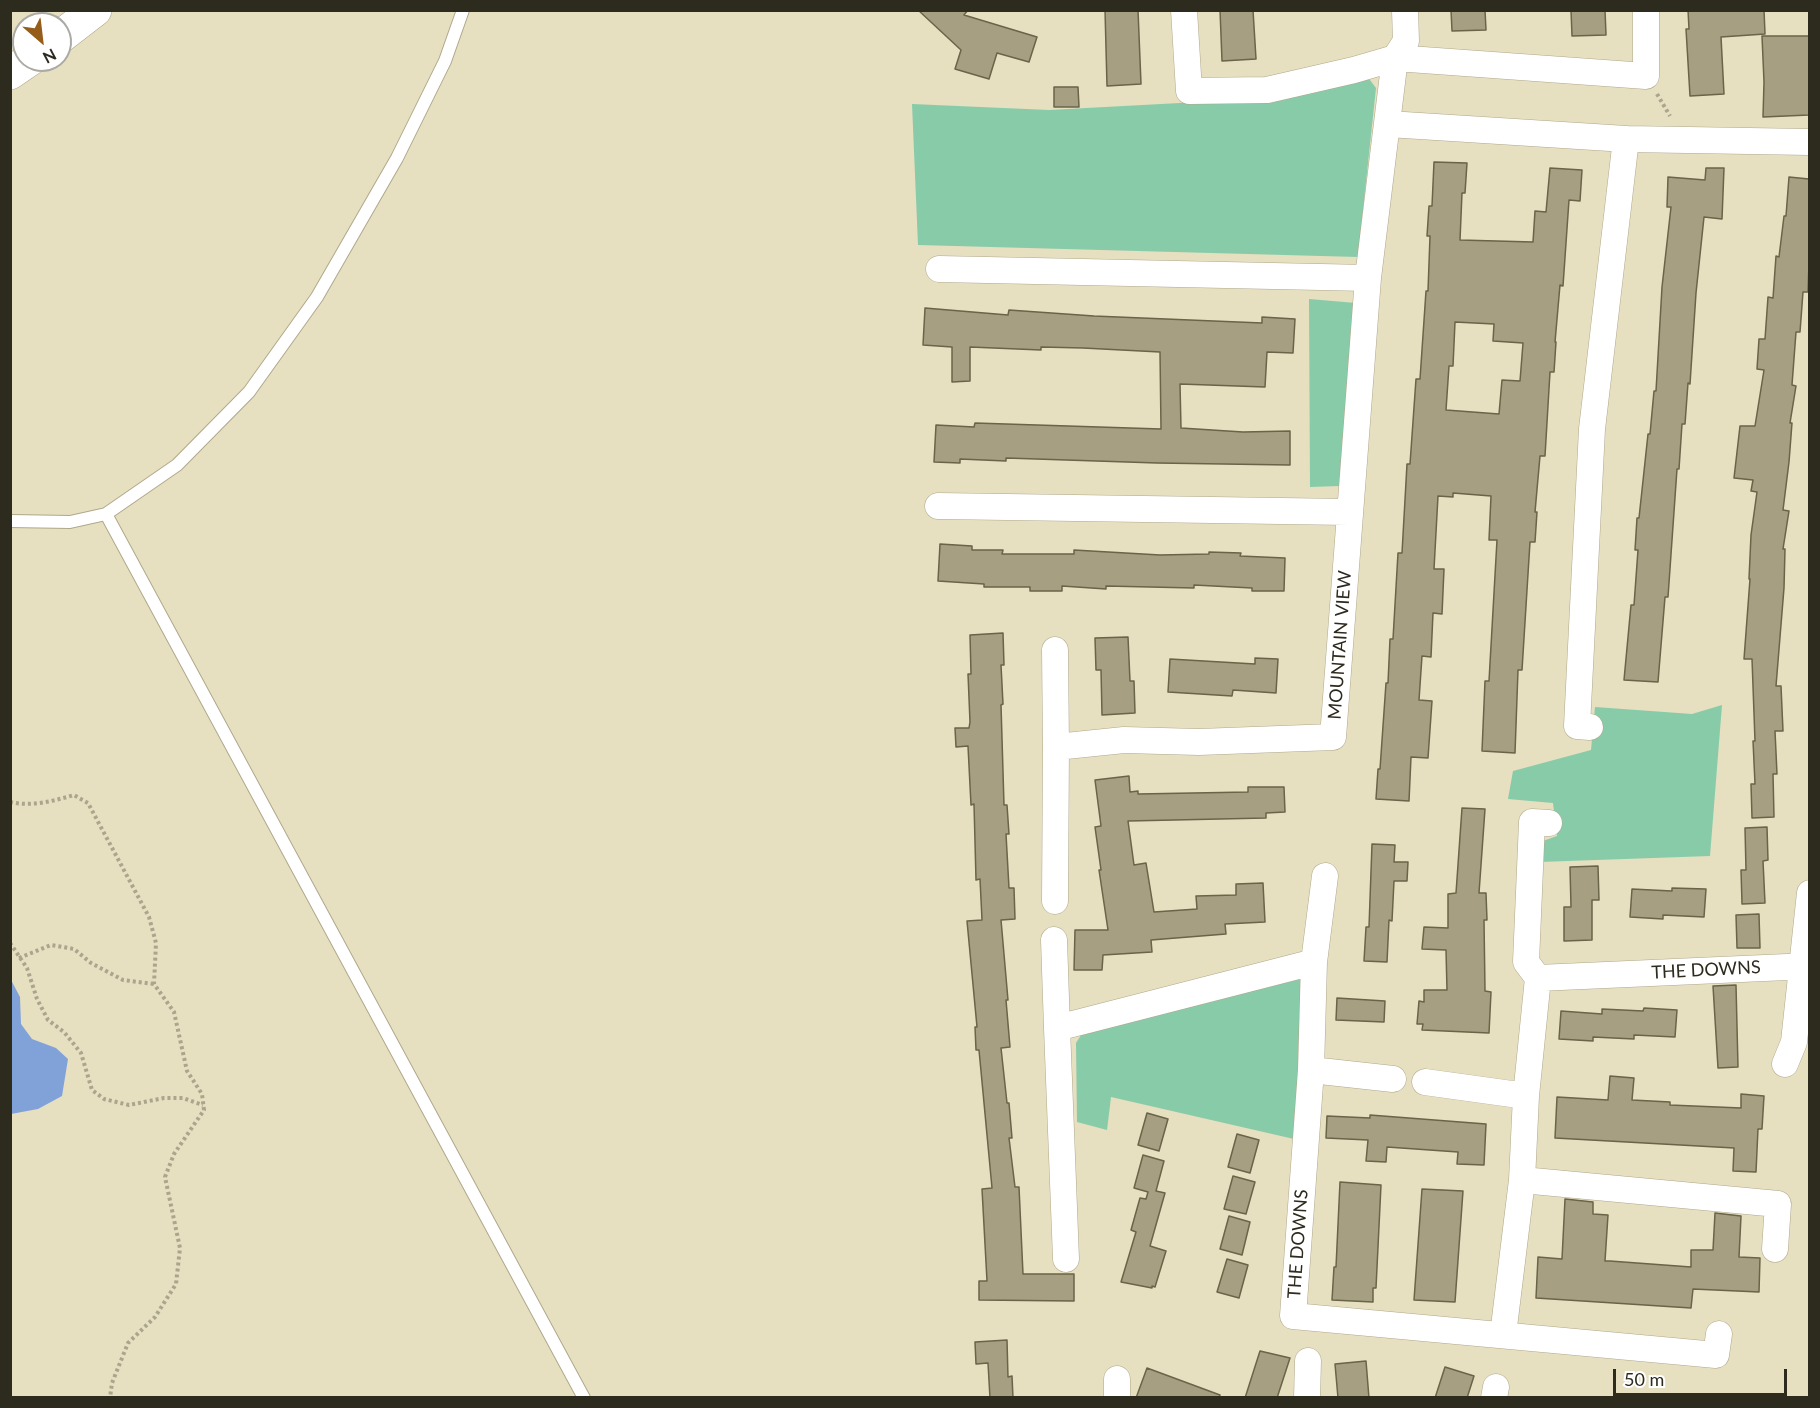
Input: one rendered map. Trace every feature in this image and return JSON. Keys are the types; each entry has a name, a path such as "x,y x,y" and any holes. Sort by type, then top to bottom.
{"main road":[{"path":"72,28 95,10"}],"street":[{"path":"1184,10 1189,91 1266,90 1395,58 1646,76 1646,10"},
{"name":"MOUNTAIN VIEW","path":"1056,747 1124,740 1199,742 1333,737 1368,278 1395,58 1406,41 1405,10"},
{"path":"1388,124 1626,139 1809,142"},
{"path":"1590,728 1577,726 1592,441 1626,139"},
{"path":"939,269 1368,278"},
{"path":"938,506 1349,512"},
{"path":"1054,901 1055,650"},
{"path":"1503,1335 1521,1180 1526,1096 1538,978 1526,962 1532,822 1549,824"},
{"name":"THE DOWNS","path":"1325,876 1314,962 1311,1070 1293,1316 1716,1355 1719,1334"},
{"path":"1785,1064 1794,1042 1806,966 1809,893"},
{"path":"1054,940 1066,1259"},
{"path":"1057,1028 1314,962"},
{"name":"THE DOWNS","path":"1538,978 1806,966"},
{"path":"1311,1070 1393,1079"},
{"path":"1425,1082 1526,1096"},
{"path":"1521,1180 1778,1204 1775,1249"},
{"path":"1307,1398 1308,1361"}],"lane":[{"path":"10,521 70,522 106,514 177,465 249,392 310,306 397,158 445,62 463,10"},
{"path":"106,514 585,1398"}],"path":[{"path":"1646,76 1684,140"},
{"path":"10,802 23,805 50,802 74,795 88,803 149,917 156,943 153,984 174,1012 187,1071 202,1094 204,1110 174,1154 165,1177 180,1248 176,1284 155,1317 128,1343 112,1383 110,1398"},
{"path":"10,943 27,969 37,999 48,1020 64,1032 81,1053 92,1090 104,1099 129,1105 164,1098 183,1098 203,1105"},
{"path":"19,958 51,945 74,949 91,963 123,980 153,984"}],"green space":[{"path":"1367,76 1376,88 1358,257 918,245 912,104 1049,110 1180,103 1268,97"},
{"path":"1309,299 1356,303 1339,486 1310,487"},
{"path":"1722,705 1710,856 1539,862 1540,842 1557,836 1553,803 1508,799 1513,771 1591,750 1595,707 1692,714"},
{"path":"1292,974 1304,983 1294,1139 1111,1097 1107,1130 1077,1122 1076,1043 1081,1035 1101,1026"}],"water":[{"path":"10,978 20,997 21,1024 32,1039 56,1048 68,1059 62,1096 38,1109 11,1114"}],"building":[{"path":"918,10 968,10 964,15 1037,37 1029,62 997,53 989,79 955,69 961,50"},
{"path":"1105,10 1138,10 1141,84 1107,86"},
{"path":"1220,10 1253,10 1256,59 1222,61"},
{"path":"1451,10 1485,10 1486,30 1452,31"},
{"path":"1571,10 1605,10 1606,35 1572,36"},
{"path":"1688,10 1764,10 1765,34 1721,37 1724,94 1690,96 1686,29 1689,29"},
{"path":"1762,36 1809,36 1809,115 1763,117"},
{"path":"1054,87 1078,87 1079,107 1054,107"},
{"path":"1434,162 1467,163 1465,193 1462,193 1460,240 1533,242 1535,211 1546,212 1550,168 1582,170 1580,201 1569,200 1554,372 1550,372 1545,456 1540,456 1535,542 1530,542 1522,670 1518,670 1515,753 1482,751 1485,681 1489,681 1497,540 1489,540 1491,496 1453,493 1453,497 1438,496 1434,569 1444,569 1442,614 1433,613 1431,657 1422,656 1419,700 1432,701 1428,758 1411,757 1409,801 1376,799 1386,683 1388,683 1390,639 1393,639 1398,553 1402,553 1407,464 1410,464 1416,379 1420,379 1426,291 1428,291 1429,206 1432,206","holes":["1455,322 1494,324 1493,341 1523,343 1520,381 1502,380 1499,414 1446,410 1449,366 1453,366"]},
{"path":"1706,168 1724,168 1722,219 1704,217 1690,384 1688,383 1685,424 1682,424 1679,469 1677,469 1668,597 1665,597 1658,682 1624,680 1631,605 1634,605 1638,550 1635,550 1637,518 1639,518 1654,391 1656,391 1662,287 1671,207 1667,207 1668,177 1705,180"},
{"path":"1789,177 1809,179 1809,263 1808,292 1803,292 1800,332 1796,332 1792,385 1796,386 1790,423 1792,423 1789,462 1783,510 1789,511 1783,549 1785,549 1784,588 1776,686 1781,686 1783,731 1775,731 1777,774 1773,774 1774,817 1752,818 1751,784 1755,784 1753,741 1755,741 1752,659 1744,659 1751,535 1757,492 1751,491 1753,480 1734,478 1740,426 1755,426 1764,370 1757,369 1759,339 1765,339 1768,297 1773,298 1776,256 1779,257 1784,216 1786,216"},
{"path":"925,308 1008,315 1009,310 1262,323 1262,317 1295,319 1293,353 1267,352 1265,387 1180,384 1181,428 1243,432 1290,431 1290,465 1006,458 1006,461 960,459 960,463 934,462 936,425 974,427 975,423 1161,429 1160,352 1083,348 1041,347 1041,350 970,347 970,381 952,382 952,347 923,345"},
{"path":"940,544 972,546 972,550 1003,550 1002,554 1074,554 1074,550 1160,555 1241,553 1240,556 1285,558 1284,591 1252,591 1252,588 1194,585 1194,588 1106,586 1106,589 1062,586 1062,591 1030,591 1030,587 984,587 984,584 938,581"},
{"path":"1003,633 1004,665 1001,665 1003,704 1001,705 1004,805 1007,805 1009,834 1006,834 1009,888 1014,888 1015,919 1001,920 1010,1047 1001,1048 1007,1103 1009,1103 1012,1138 1009,1138 1015,1187 1019,1187 1023,1274 1074,1274 1074,1301 979,1300 979,1281 987,1281 982,1189 992,1188 979,1050 976,1050 975,1027 977,1027 967,921 982,920 980,879 976,880 974,804 971,805 968,746 956,747 955,728 969,728 970,722 968,674 971,674 970,635"},
{"path":"1128,637 1130,681 1134,681 1135,713 1102,715 1101,670 1096,670 1095,638"},
{"path":"1255,658 1278,659 1276,693 1233,690 1232,696 1168,692 1170,659 1255,664"},
{"path":"1129,776 1130,792 1138,791 1138,794 1248,792 1248,787 1284,787 1285,812 1266,813 1266,818 1128,821 1134,865 1146,863 1154,912 1197,909 1196,896 1236,895 1236,884 1263,883 1265,922 1225,924 1226,934 1151,940 1152,952 1103,955 1102,970 1074,970 1075,930 1108,930 1095,827 1101,826 1095,780"},
{"path":"1462,808 1485,809 1479,893 1486,893 1485,991 1491,992 1489,1033 1422,1030 1423,1024 1417,1024 1419,1001 1424,1002 1424,990 1447,990 1446,950 1422,949 1424,927 1448,928 1448,894 1456,893"},
{"path":"1767,827 1768,860 1763,861 1765,903 1742,904 1741,870 1746,870 1745,828"},
{"path":"1372,844 1395,845 1394,862 1408,862 1407,881 1394,881 1387,962 1364,961 1366,927 1369,927"},
{"path":"1598,866 1599,900 1592,900 1592,940 1564,941 1564,907 1571,907 1570,867"},
{"path":"1672,888 1706,889 1704,917 1663,915 1663,919 1630,917 1632,889 1672,891"},
{"path":"1759,914 1760,948 1737,948 1736,915"},
{"path":"1736,985 1738,1067 1718,1068 1713,986"},
{"path":"1337,998 1385,1001 1384,1022 1336,1020"},
{"path":"1644,1008 1677,1010 1675,1037 1634,1035 1634,1039 1593,1037 1593,1041 1559,1039 1561,1011 1602,1014 1602,1009 1643,1011"},
{"path":"1610,1076 1634,1078 1632,1100 1670,1102 1670,1105 1741,1108 1741,1094 1764,1096 1762,1129 1758,1129 1756,1172 1733,1171 1734,1148 1555,1138 1557,1097 1608,1100"},
{"path":"1147,1113 1168,1119 1159,1151 1138,1145"},
{"path":"1370,1115 1486,1124 1484,1165 1457,1164 1458,1152 1387,1147 1386,1162 1366,1161 1368,1140 1326,1138 1327,1116 1370,1118"},
{"path":"1237,1134 1259,1140 1250,1173 1228,1167"},
{"path":"1143,1155 1164,1161 1156,1191 1165,1193 1150,1246 1166,1251 1155,1287 1152,1286 1152,1288 1121,1282 1136,1232 1131,1230 1140,1198 1146,1199 1148,1192 1134,1188"},
{"path":"1233,1176 1255,1182 1246,1214 1224,1209"},
{"path":"1340,1182 1381,1185 1376,1288 1373,1288 1373,1302 1332,1300"},
{"path":"1422,1189 1463,1191 1455,1302 1414,1300"},
{"path":"1565,1199 1593,1202 1593,1214 1608,1215 1605,1261 1691,1267 1691,1250 1713,1250 1715,1213 1741,1216 1739,1257 1760,1258 1759,1292 1693,1289 1691,1308 1536,1298 1538,1257 1562,1259"},
{"path":"1229,1216 1250,1222 1242,1255 1220,1249"},
{"path":"1227,1259 1248,1265 1239,1298 1217,1292"},
{"path":"1007,1340 1008,1377 1012,1376 1013,1398 990,1398 988,1363 976,1364 975,1342"},
{"path":"1260,1351 1290,1358 1277,1398 1245,1398"},
{"path":"1366,1361 1369,1398 1338,1398 1335,1364"},
{"path":"1445,1367 1474,1376 1467,1398 1435,1398"},
{"path":"1147,1368 1220,1395 1219,1398 1136,1398"}]}
